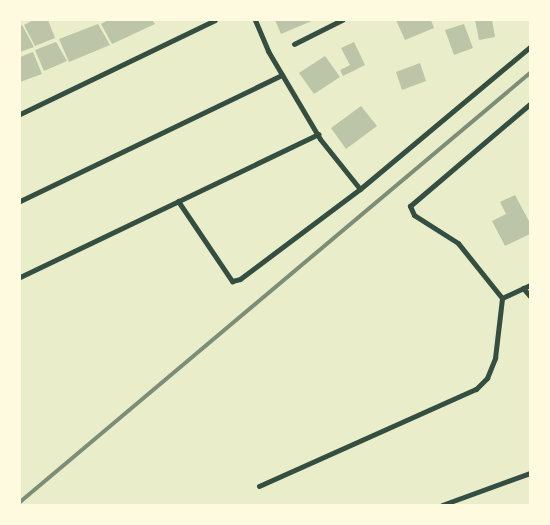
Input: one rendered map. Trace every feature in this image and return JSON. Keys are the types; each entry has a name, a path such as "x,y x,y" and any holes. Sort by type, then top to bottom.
{"street":[{"path":"20,114 215,20"},
{"path":"255,20 282,75 318,134 360,188"},
{"path":"294,44 342,20"},
{"path":"178,201 232,280 240,279 360,188 530,47"},
{"path":"20,201 282,75"},
{"path":"259,486 476,389 495,358 502,298 458,243 414,215 410,206 530,104"},
{"path":"20,277 318,134"},
{"path":"502,298 530,285"},
{"path":"523,288 530,296"},
{"path":"442,505 530,473"}],"building":[{"path":"33,20 48,20 55,38 35,46 24,25"},
{"path":"108,20 152,20 155,24 112,44 101,24"},
{"path":"275,20 314,20 281,34"},
{"path":"396,20 431,20 434,28 405,40"},
{"path":"475,20 492,20 495,37 479,40"},
{"path":"98,24 110,45 69,62 59,39"},
{"path":"464,24 473,48 454,55 445,30"},
{"path":"22,25 34,47 20,52 20,26"},
{"path":"56,42 67,61 44,71 35,50"},
{"path":"354,42 365,65 343,76 340,70 350,65 341,48"},
{"path":"33,52 42,74 20,82 20,57"},
{"path":"325,56 340,77 314,94 299,73"},
{"path":"420,63 426,81 402,90 396,72"},
{"path":"361,106 377,126 346,149 331,128"},
{"path":"515,195 530,223 530,234 505,246 492,221 506,214 500,202"}],"railway":[{"path":"20,502 530,73"}]}
